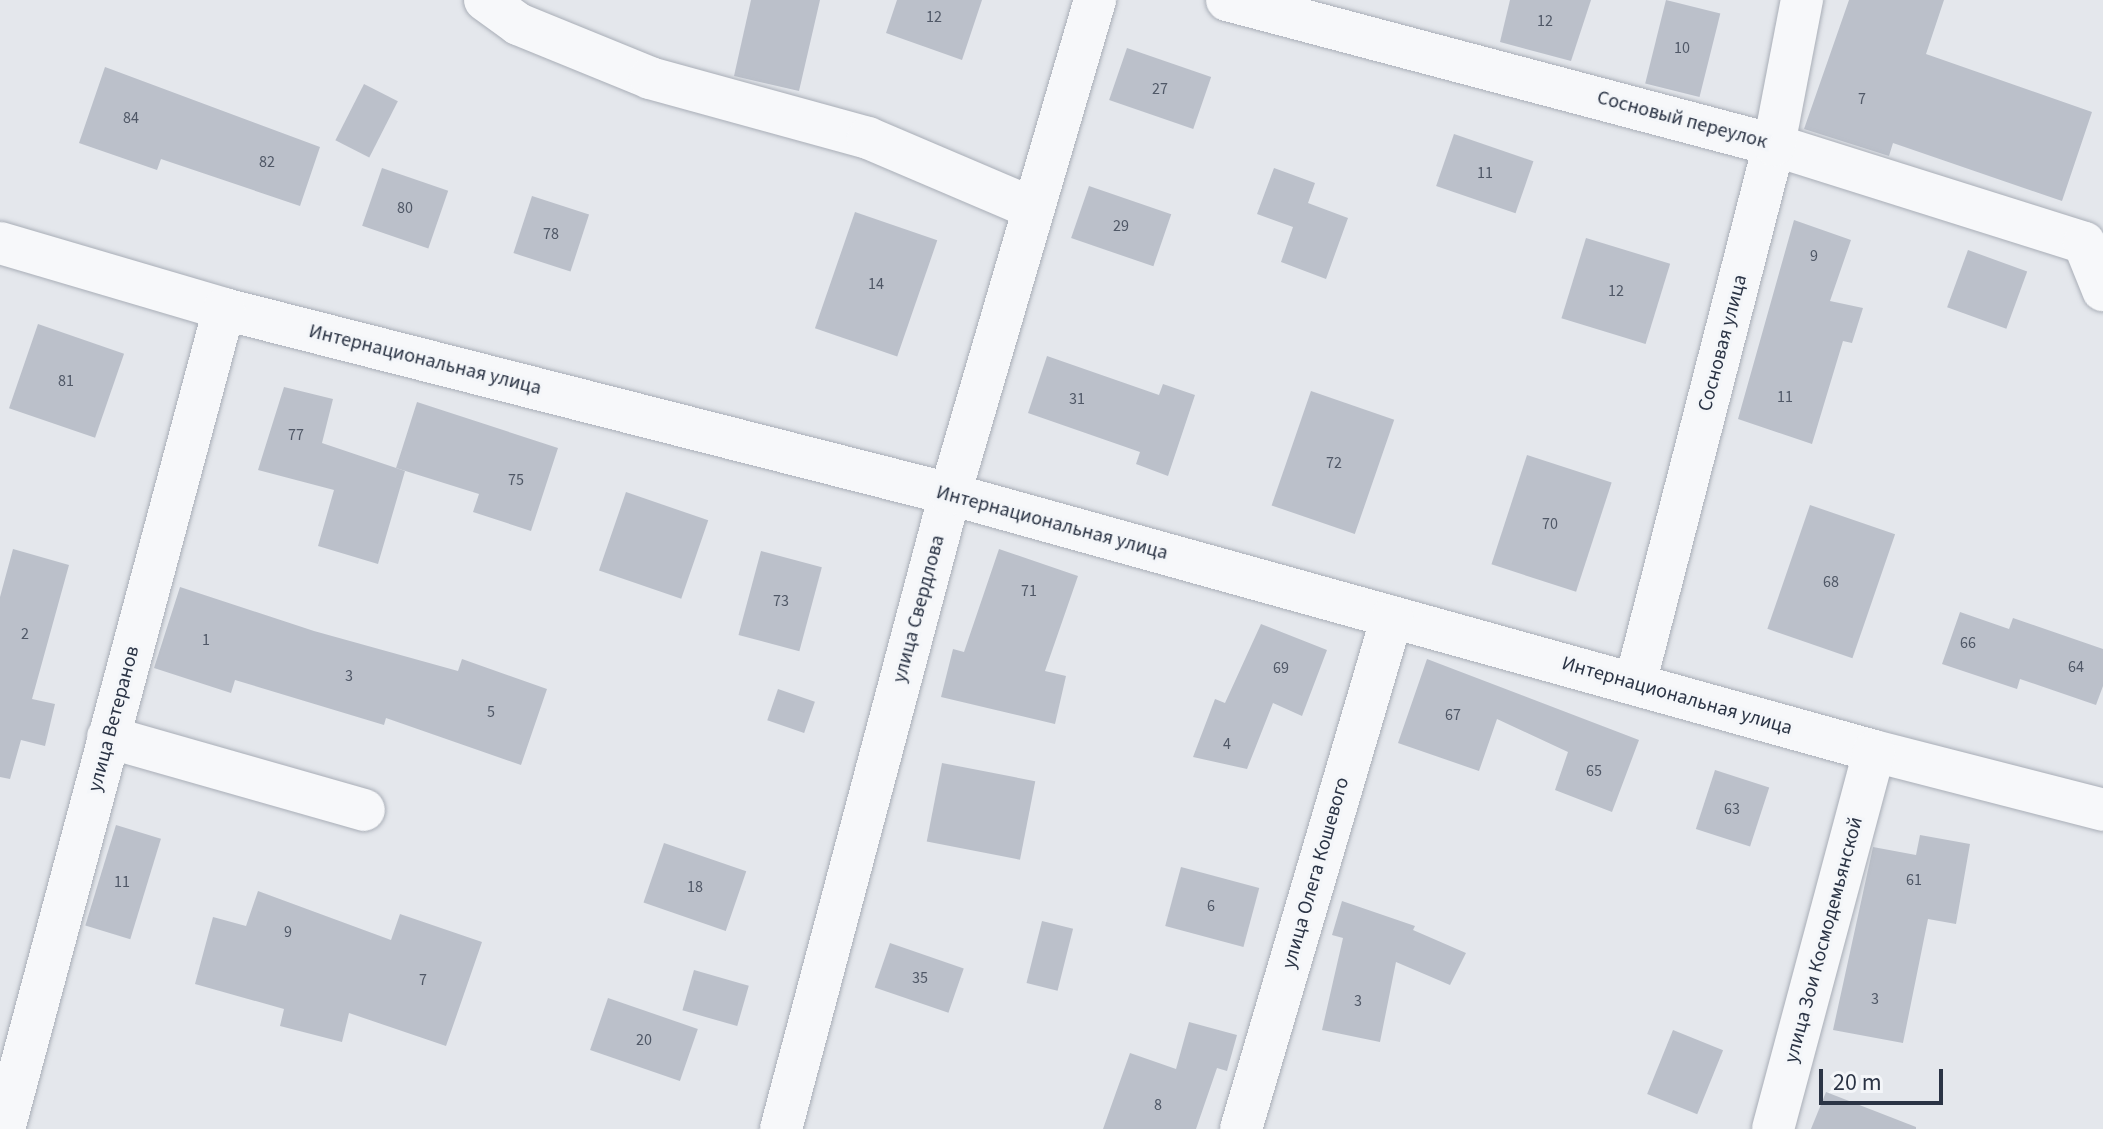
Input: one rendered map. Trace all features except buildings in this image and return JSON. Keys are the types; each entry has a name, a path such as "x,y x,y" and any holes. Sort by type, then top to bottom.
{"street":[{"path":"485,0 518,24 650,78 868,138 1030,207"},
{"name":"улица Свердлова","path":"781,1129 950,494 1030,207 1095,0"},
{"name":"Сосновый переулок","path":"1227,0 1774,145 2084,243 2103,290"},
{"name":"Сосновая улица","path":"1635,684 1774,145 1802,0"},
{"name":"Интернациональная улица","path":"0,243 224,309 950,494 1874,751 2103,810"},
{"name":"улица Ветеранов","path":"4,1129 224,309"},
{"name":"улица Олега Кошевого","path":"1241,1129 1392,617"},
{"path":"108,737 364,810"},
{"name":"улица Зои Космодемьянской","path":"1773,1129 1874,751"}]}
